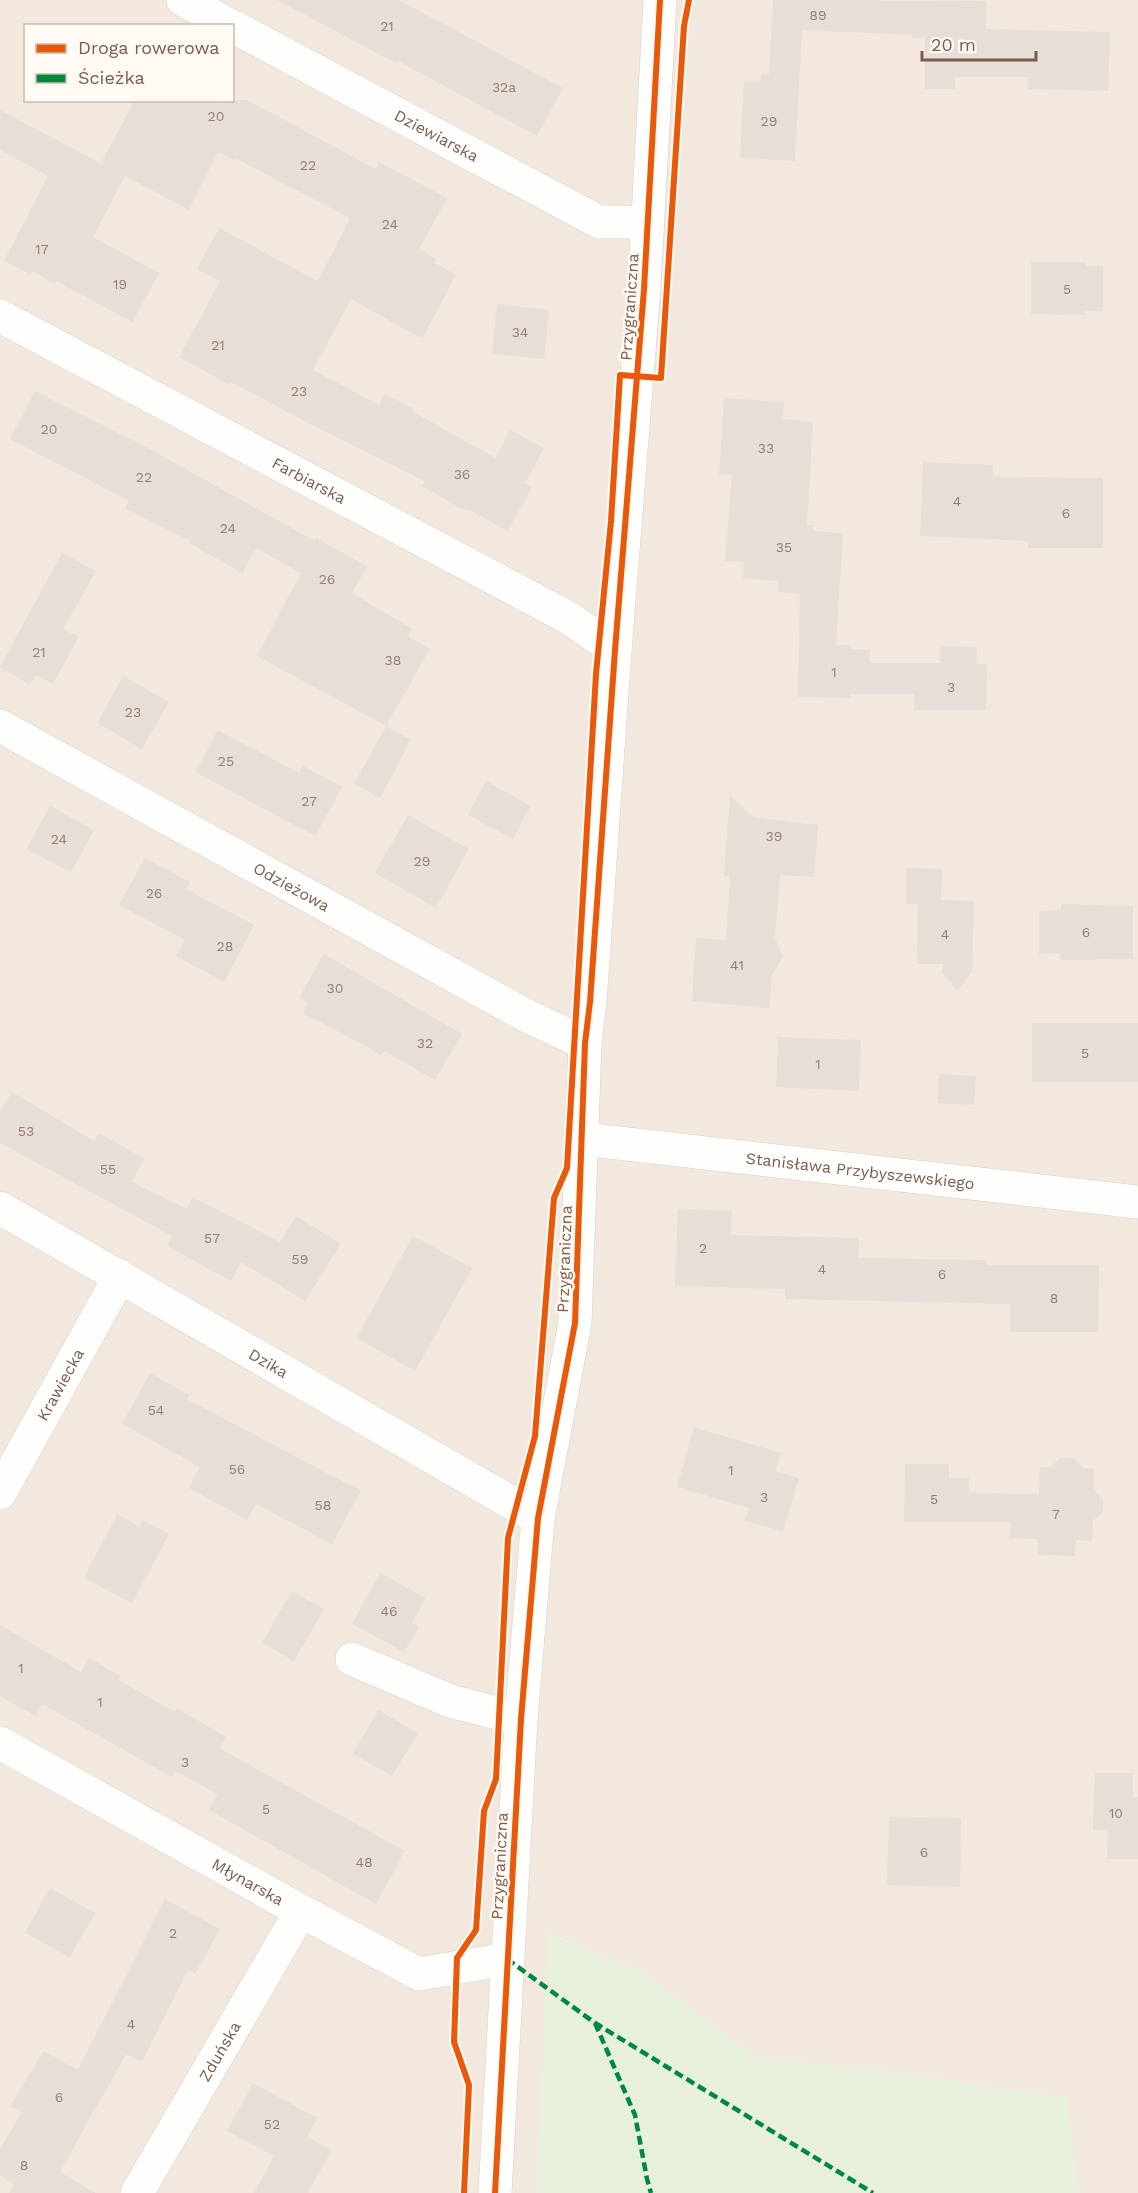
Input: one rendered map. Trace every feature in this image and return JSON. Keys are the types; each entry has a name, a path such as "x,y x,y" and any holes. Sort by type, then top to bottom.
{"street":[{"name":"Dziewiarska","path":"183,0 228,24"},
{"name":"Przygraniczna","path":"495,2193 520,1719 538,1518 575,1323 585,1043 590,1002 648,222 660,0"},
{"name":"Dziewiarska","path":"234,27 599,222 648,222"},
{"name":"Farbiarska","path":"0,316 569,618 615,650"},
{"name":"Odzieżowa","path":"0,726 527,1016 585,1043"},
{"name":"Stanisława Przybyszewskiego","path":"583,1139 1138,1202"},
{"name":"Dzika","path":"0,1208 538,1518"},
{"name":"Krawiecka","path":"0,1493 120,1276"},
{"path":"352,1659 450,1701 520,1719"},
{"name":"Młynarska","path":"0,1743 419,1974 507,1959"},
{"name":"Zduńska","path":"136,2193 301,1911"}],"shaded area":[{"path":"0,0 1138,0 1138,2193 1078,2193 1066,2098 872,2069 757,2058 644,1974 549,1933 536,2193 0,2193"}],"green space":[{"path":"548,1933 644,1974 757,2058 872,2069 1067,2098 1078,2193 536,2193"}],"building":[{"path":"277,0 399,0 563,88 537,136 398,61 397,64"},
{"path":"773,0 986,1 986,29 1110,32 1108,91 1028,89 1028,77 955,77 955,89 925,89 925,37 802,30 795,161 740,158 744,81 760,82 761,74 769,74"},
{"path":"247,100 376,169 379,162 447,198 419,249 436,259 434,262 456,275 422,339 351,299 313,370 379,405 384,394 415,409 413,412 496,458 510,430 544,448 525,483 532,487 508,531 473,512 460,508 422,486 425,481 231,382 230,385 179,357 220,281 197,269 219,228 318,281 350,218 235,158 233,160 218,152 189,210 101,163 134,102"},
{"path":"0,110 125,176 93,237 159,273 132,322 56,281 55,284 32,271 31,275 4,261 48,176 0,150"},
{"path":"1031,262 1085,262 1085,266 1103,266 1103,311 1085,311 1085,315 1031,314"},
{"path":"497,304 549,310 544,359 492,354"},
{"path":"35,391 148,448 315,541 316,538 367,566 352,593 412,629 408,636 430,649 386,726 257,656 301,573 256,548 242,573 189,543 190,541 125,508 129,501 10,439"},
{"path":"724,398 784,402 783,419 813,422 807,525 813,525 813,531 843,533 836,645 851,645 851,649 870,650 870,663 940,663 940,646 977,647 976,664 987,664 986,710 914,710 915,694 850,694 850,698 798,697 800,594 777,592 778,581 743,578 744,562 725,561 732,475 719,474"},
{"path":"923,462 993,465 993,477 1103,478 1103,548 1028,548 1028,541 920,536"},
{"path":"62,553 96,571 63,629 79,637 53,684 36,675 30,685 0,667"},
{"path":"123,676 169,702 142,749 97,723"},
{"path":"386,726 411,740 380,798 354,784"},
{"path":"218,730 299,773 303,766 342,787 315,836 195,772"},
{"path":"486,781 531,806 513,839 468,815"},
{"path":"730,795 752,817 818,825 814,877 780,875 775,938 783,957 772,975 769,1008 692,1001 696,938 726,940 730,876 724,876"},
{"path":"50,806 94,830 71,872 26,849"},
{"path":"408,815 469,849 436,908 375,873"},
{"path":"145,858 190,882 186,889 254,925 224,982 176,956 185,940 119,905"},
{"path":"906,868 942,869 941,900 974,901 972,972 957,990 942,972 943,964 917,964 918,904 906,904"},
{"path":"1061,904 1133,906 1133,959 1060,960 1060,953 1039,954 1039,911 1061,910"},
{"path":"324,954 462,1034 435,1080 384,1051 382,1055 303,1013 308,1003 299,998"},
{"path":"1032,1023 1138,1023 1138,1082 1032,1082"},
{"path":"778,1037 861,1040 859,1091 776,1087"},
{"path":"939,1074 976,1076 974,1105 938,1103"},
{"path":"12,1092 94,1141 99,1133 144,1158 132,1182 187,1209 193,1197 280,1242 296,1216 341,1244 305,1301 241,1262 231,1281 167,1246 172,1236 0,1143 0,1112"},
{"path":"678,1209 732,1211 731,1235 859,1238 858,1258 986,1260 986,1265 1099,1265 1098,1332 1010,1332 1010,1304 785,1299 785,1289 675,1286"},
{"path":"413,1236 472,1268 415,1371 356,1338"},
{"path":"150,1373 189,1395 187,1399 361,1491 332,1544 256,1504 247,1520 189,1488 200,1467 122,1424"},
{"path":"694,1427 781,1453 775,1471 799,1478 783,1532 745,1521 749,1508 677,1487"},
{"path":"1060,1458 1074,1458 1083,1468 1094,1469 1094,1490 1103,1498 1103,1511 1093,1521 1092,1541 1076,1540 1075,1556 1038,1555 1038,1539 1010,1538 1011,1522 904,1522 905,1464 949,1464 949,1478 969,1478 969,1493 1039,1494 1040,1467 1051,1467"},
{"path":"117,1514 139,1526 142,1520 169,1534 132,1603 84,1578"},
{"path":"380,1573 426,1598 412,1623 419,1627 404,1652 352,1624"},
{"path":"292,1591 324,1609 294,1661 262,1643"},
{"path":"0,1625 81,1672 89,1658 120,1676 118,1680 175,1712 177,1708 226,1737 219,1748 405,1851 376,1904 209,1810 218,1794 175,1771 172,1777 42,1704 35,1716 0,1696"},
{"path":"378,1710 418,1733 392,1776 353,1754"},
{"path":"1095,1773 1133,1773 1133,1797 1138,1797 1138,1859 1107,1859 1108,1830 1093,1830"},
{"path":"889,1817 961,1818 960,1887 887,1885"},
{"path":"50,1888 95,1913 70,1957 25,1933"},
{"path":"165,1899 220,1929 195,1974 188,1970 142,2062 126,2054 60,2172 96,2193 9,2193 14,2184 0,2175 0,2149 22,2112 11,2106 43,2051 78,2070"},
{"path":"253,2083 317,2118 307,2137 332,2150 308,2193 254,2193 274,2156 227,2131"}],"marked path":[{"path":"507,1959 595,2023 873,2193"},
{"path":"595,2023 635,2115 651,2193"}],"cycle path":[{"path":"495,2193 521,1719 538,1518 575,1323 585,1043 644,289 660,0"},
{"path":"464,2193 469,2085 454,2042 457,1958 476,1930 484,1811 496,1779 508,1538 535,1436 554,1198 567,1168 596,674 611,521 620,375 661,378 684,26 689,0"}]}
